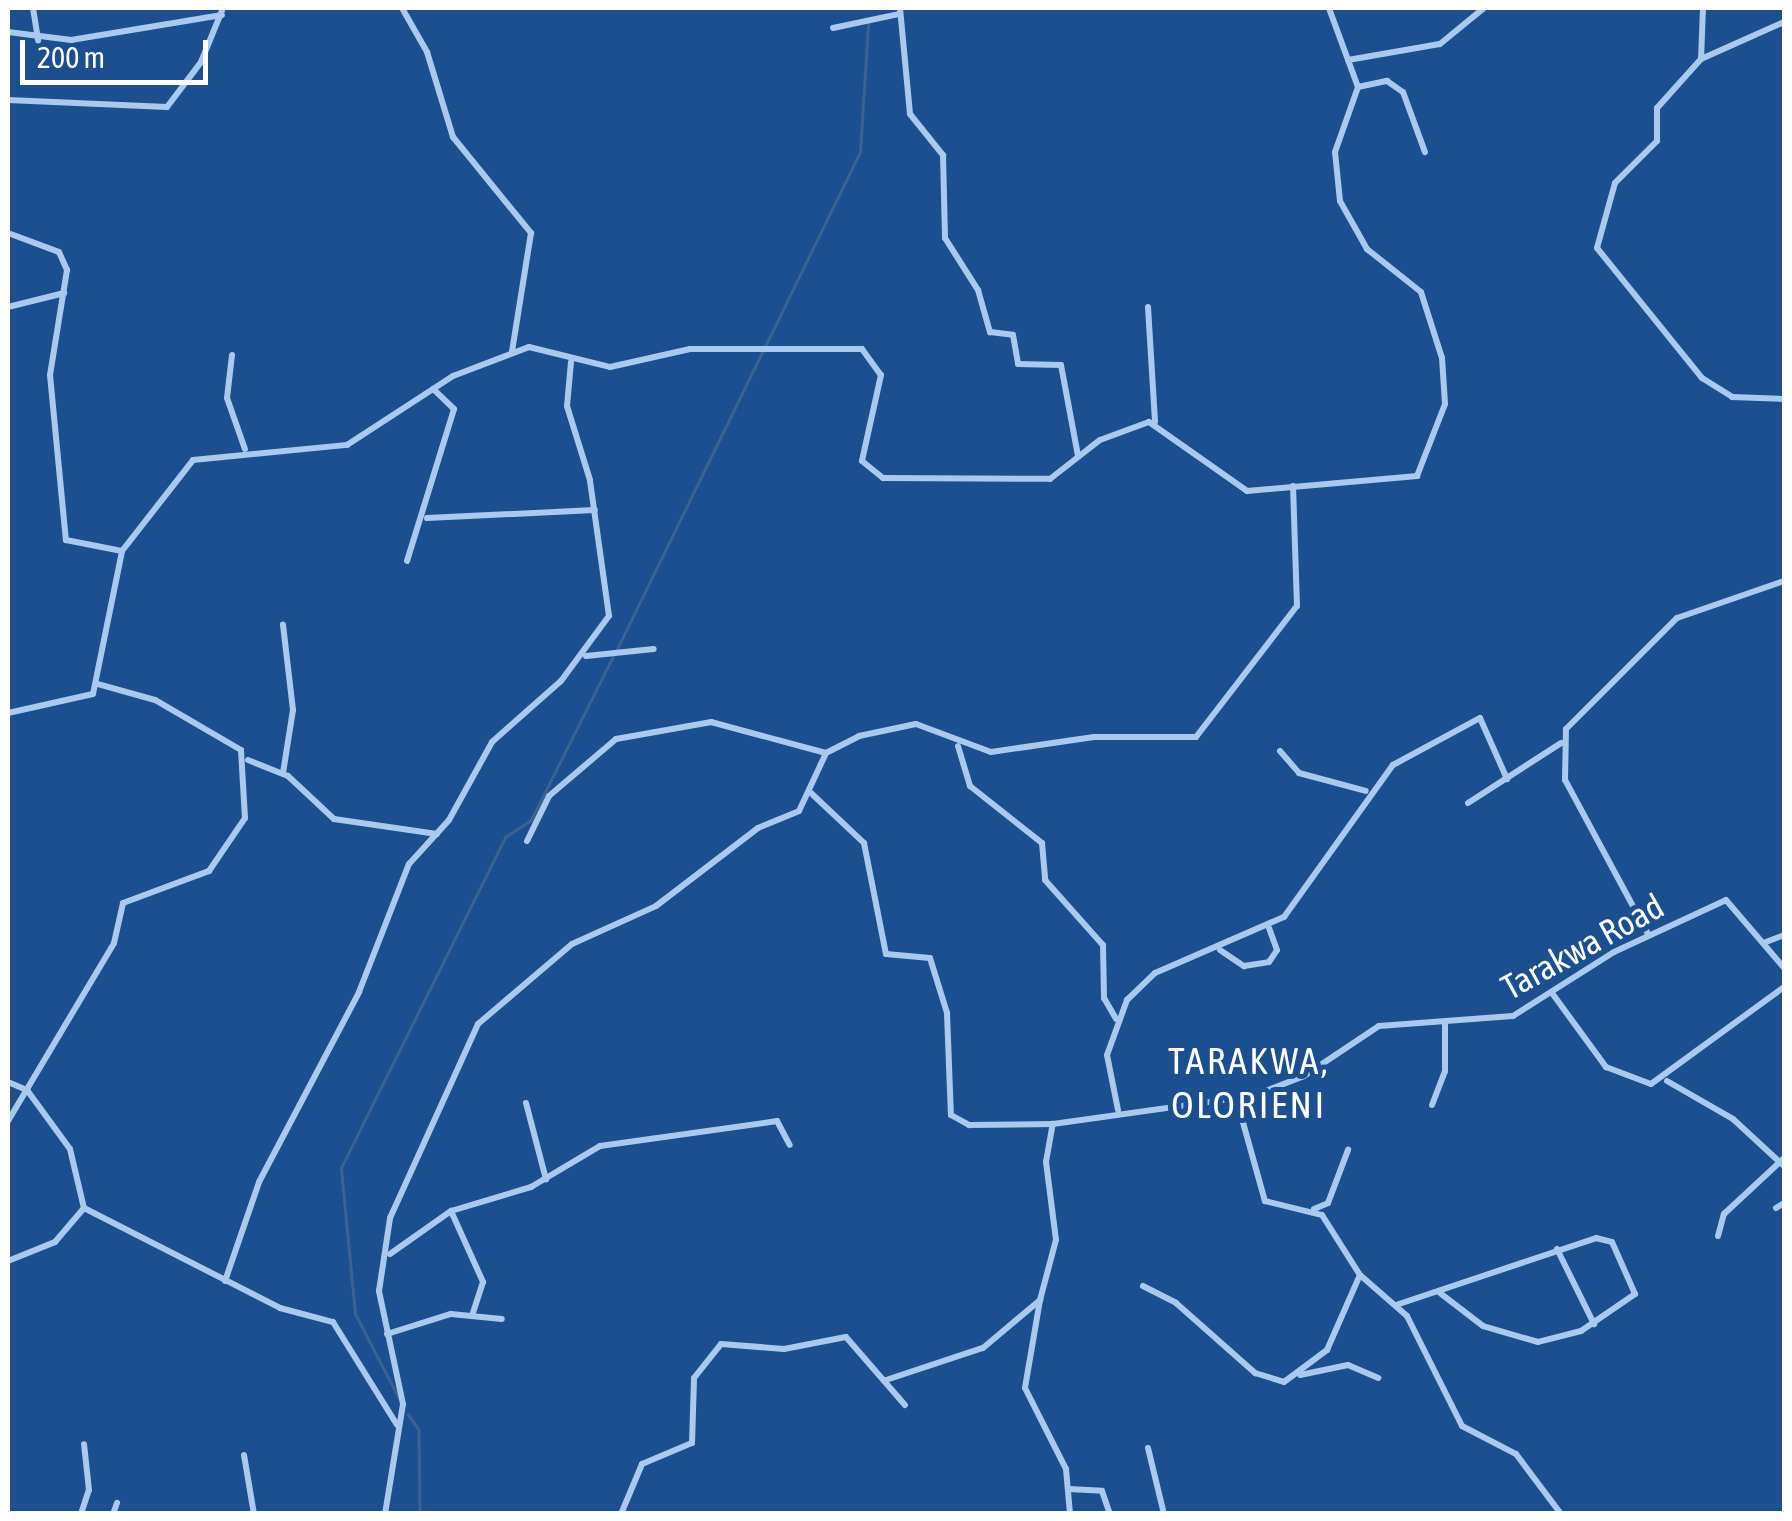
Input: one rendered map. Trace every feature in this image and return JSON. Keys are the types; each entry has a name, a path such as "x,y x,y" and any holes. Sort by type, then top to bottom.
{"street":[{"path":"34,8 38,41"},
{"path":"402,8 427,52 453,136 531,234 512,351"},
{"path":"1148,308 1154,422 1239,488 1417,476 1444,404 1421,292 1367,249 1340,201 1337,139 1358,88 1329,8"},
{"path":"1348,60 1440,44 1484,8"},
{"path":"1702,59 1703,8"},
{"path":"8,32 38,41 222,11"},
{"path":"8,100 167,108 222,11"},
{"path":"834,28 900,11 910,114 943,155 945,238 978,290 990,332 1012,335 1018,364 1061,365 1078,457"},
{"path":"1784,22 1702,59 1657,108 1656,141 1615,183 1597,248 1702,378 1732,397 1784,399"},
{"path":"1358,88 1387,82 1403,92 1425,152"},
{"path":"8,234 60,252 64,292 50,375 66,540 122,551"},
{"path":"8,307 64,292"},
{"path":"8,713 88,697 97,684 122,551 194,460 245,450 296,456 347,445 433,389 512,351 537,348 572,362 626,366 707,348 862,349 880,376 861,456 872,474 1050,480 1078,457 1154,422"},
{"path":"232,355 227,398 245,450"},
{"path":"225,1281 259,1182 358,992 388,903 437,834 492,742 584,656 611,598 595,510 567,406 572,362"},
{"path":"406,561 428,518 454,409 433,389"},
{"path":"527,840 548,796 616,739 710,722 826,754 906,723 958,746 991,752 1203,732 1297,606 1292,486"},
{"path":"428,518 595,510"},
{"path":"1468,802 1478,788 1507,778 1562,742 1586,702 1677,618 1784,581"},
{"path":"283,626 293,710 283,773"},
{"path":"584,656 654,649"},
{"path":"97,684 188,716 248,760 283,773 334,819 437,834"},
{"path":"1118,1110 1106,1068 1116,1020 1156,974 1268,928 1333,858 1366,792 1405,757 1476,718 1487,723 1507,778"},
{"path":"1562,742 1564,780 1648,934"},
{"path":"958,746 970,786 1042,843 1044,880 1103,945 1104,998 1116,1020"},
{"path":"1280,752 1299,772 1366,792"},
{"path":"385,1514 402,1404 379,1290 396,1203 478,1024 572,944 668,898 758,828 799,811 811,793 826,754"},
{"path":"8,1121 114,943 123,903 201,875 237,834 248,760"},
{"name":"Tarakwa Road","path":"811,793 861,837 886,954 930,958 947,1013 952,1119 1052,1124 1118,1110 1237,1101 1292,1082 1378,1026 1513,1016 1648,934 1726,900 1766,942 1784,968"},
{"path":"1219,950 1244,966 1269,962 1276,950 1268,928"},
{"path":"1766,942 1784,936"},
{"path":"1667,1081 1714,1030 1784,987"},
{"path":"1552,993 1606,1067 1628,1080 1667,1081 1733,1119 1783,1162 1724,1214 1718,1236"},
{"path":"1432,1105 1446,1071 1446,1023"},
{"path":"8,1082 28,1090 70,1148 84,1208 225,1281 333,1322 397,1426"},
{"path":"1237,1101 1265,1202 1283,1212 1312,1210 1328,1202 1348,1150"},
{"path":"526,1104 546,1178"},
{"path":"389,1254 452,1211 546,1178 584,1151 655,1134 778,1121 790,1145"},
{"path":"1052,1124 1056,1240 1040,1300 1025,1388 1070,1489 1070,1514"},
{"path":"1776,1208 1784,1203"},
{"path":"8,1261 55,1242 84,1208"},
{"path":"1312,1210 1360,1275 1396,1305 1454,1415 1480,1440 1516,1454 1561,1514"},
{"path":"452,1211 483,1282 472,1315"},
{"path":"1396,1305 1440,1293 1557,1249 1612,1242 1635,1300 1594,1324 1554,1340 1522,1340 1463,1316 1440,1293"},
{"path":"1557,1249 1594,1324"},
{"path":"1300,1375 1327,1350 1360,1275"},
{"path":"1143,1286 1186,1311 1255,1373 1278,1382 1348,1366 1378,1378"},
{"path":"886,1380 983,1348 1040,1300"},
{"path":"387,1334 472,1315 502,1320"},
{"path":"622,1514 642,1464 692,1443 694,1378 720,1344 784,1349 846,1338 905,1405"},
{"path":"81,1514 89,1490 84,1444"},
{"path":"1148,1448 1164,1514"},
{"path":"244,1455 254,1514"},
{"path":"1070,1489 1096,1488 1110,1514"},
{"path":"113,1514 117,1504"}],"waterway":[{"path":"617,649 860,152 868,24"},
{"path":"399,1399 355,1314 341,1168 505,837 531,820 613,656"},
{"path":"408,1414 419,1430 420,1514"}],"district":[{"name":"TARAKWA, OLORIENI","path":"1249,1083"}]}
